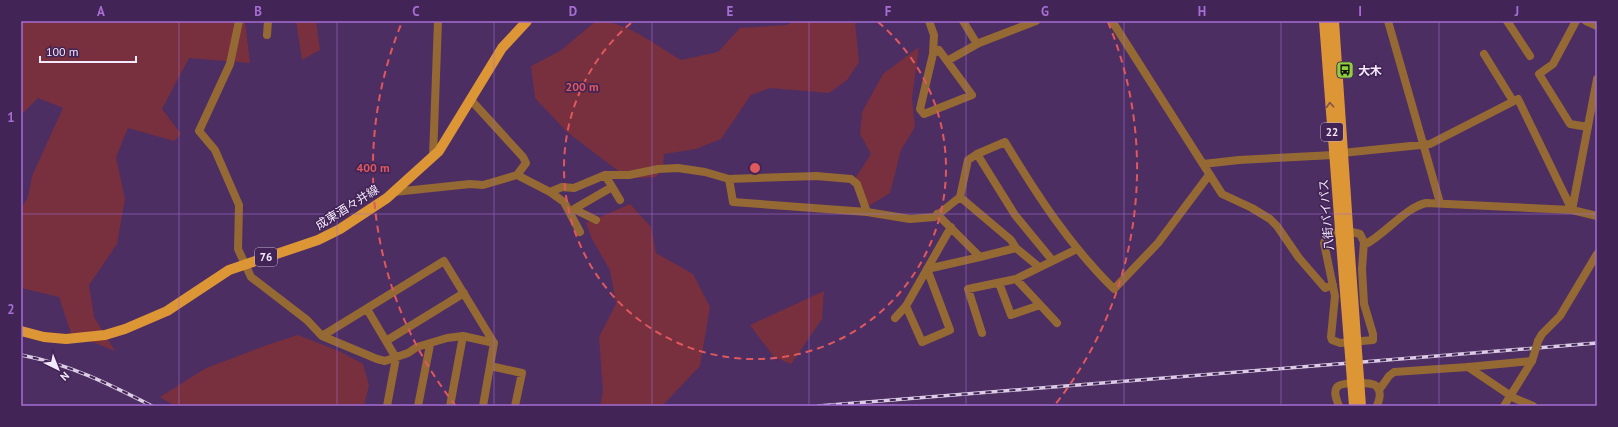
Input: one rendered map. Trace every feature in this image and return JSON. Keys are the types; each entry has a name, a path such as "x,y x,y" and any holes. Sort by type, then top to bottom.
{"main road":[{"name":"成東酒々井線","path":"21,331 44,337 66,339 105,336 166,311 229,270 244,263 318,240 353,221 394,192 439,151 502,48 527,21"},
{"name":"八街バイパス","path":"1324,21 1338,154 1361,406"},
{"name":"八街バイパス","path":"1334,21 1338,154"},
{"name":"八街バイパス","path":"1345,236 1354,406"}],"street":[{"path":"239,21 230,64 199,131 215,150 239,205 238,249 251,277 306,320 322,336 376,359 385,361 396,358 416,347 430,345 446,338 463,336 494,343"},
{"path":"267,35 268,21"},
{"path":"433,157 438,21"},
{"path":"929,21 934,35 933,54 920,109 924,114 972,95 939,50 933,54"},
{"path":"963,21 977,44"},
{"path":"947,61 977,44 1036,21"},
{"path":"1112,21 1222,194 1262,213 1277,226 1299,258 1325,288 1333,285"},
{"path":"1388,21 1440,203"},
{"path":"1507,21 1530,56"},
{"path":"1576,21 1552,64 1540,74 1570,124 1588,127"},
{"path":"1586,21 1597,26"},
{"path":"1484,54 1513,101"},
{"path":"1572,210 1597,79"},
{"path":"394,192 470,184 483,185 517,175 526,163 523,157 470,99"},
{"path":"1203,164 1424,146 1518,99 1572,210"},
{"path":"729,179 733,202 867,212 910,218 935,217 960,197 968,160 977,154 1005,142 1035,192 1076,249 1114,289 1158,243 1209,175"},
{"path":"977,154 1015,215 1052,260"},
{"path":"550,192 562,187 574,188 605,175 630,174 658,169 678,168 705,172 729,179 816,176 850,179 857,184 867,212"},
{"path":"517,175 550,192 564,202 580,232"},
{"path":"605,175 620,200"},
{"path":"596,220 574,209 612,187"},
{"path":"960,197 1011,240 1016,248 1039,267"},
{"path":"1364,245 1374,240 1416,206 1426,203 1572,210 1597,216"},
{"path":"937,214 980,257"},
{"path":"895,318 906,306 950,227"},
{"path":"1331,233 1345,236 1360,234 1364,245 1362,269 1364,304 1373,334 1372,340 1340,343 1332,340 1331,337 1335,306 1333,285 1324,243 1326,236 1331,233"},
{"path":"927,269 1016,248"},
{"path":"982,333 968,289 1016,279 1076,249"},
{"path":"1504,406 1532,360 1538,341 1542,334 1560,316 1597,254"},
{"path":"322,336 444,261 494,343 483,406"},
{"path":"906,306 922,342 950,330 927,269"},
{"path":"1016,279 1056,323"},
{"path":"999,283 1011,315 1040,305"},
{"path":"386,341 464,293"},
{"path":"367,309 396,358 387,406"},
{"path":"450,406 463,336"},
{"path":"418,406 430,345"},
{"path":"1379,390 1388,376 1394,372 1468,368 1532,360"},
{"path":"490,366 522,373 515,406"},
{"path":"1468,368 1511,395 1533,406"},
{"path":"1339,406 1335,391 1338,386 1343,384 1372,384 1379,390 1380,396 1377,406"}],"shaded area":[{"path":"21,21 245,21 250,63 189,58 162,109 181,134 174,141 128,128 116,157 125,199 117,244 89,285 94,317 115,351 71,333 59,297 21,288 21,209 28,197 32,176 63,108 38,98 21,115"},
{"path":"296,21 316,21 320,50 302,60"},
{"path":"596,21 607,22 630,29 681,60 718,52 740,28 786,25 796,21 855,21 859,62 847,80 829,93 770,88 751,95 721,139 696,149 664,154 663,169 656,177 637,178 625,176 567,132 535,98 531,66 560,51"},
{"path":"919,47 912,98 915,127 901,150 890,193 867,207 856,177 871,154 860,134 862,112 883,74"},
{"path":"630,204 651,227 656,253 693,274 710,307 700,366 662,406 600,406 603,392 599,337 616,304 610,270 592,239 586,223"},
{"path":"824,291 822,319 791,364 774,357 750,325"},
{"path":"298,335 341,352 363,364 369,385 364,406 175,406 160,397 206,368"}],"railway":[{"path":"818,406 1597,343"},
{"path":"21,355 72,369 152,406"}],"place":[{"name":"大木","path":"1345,70"}]}
